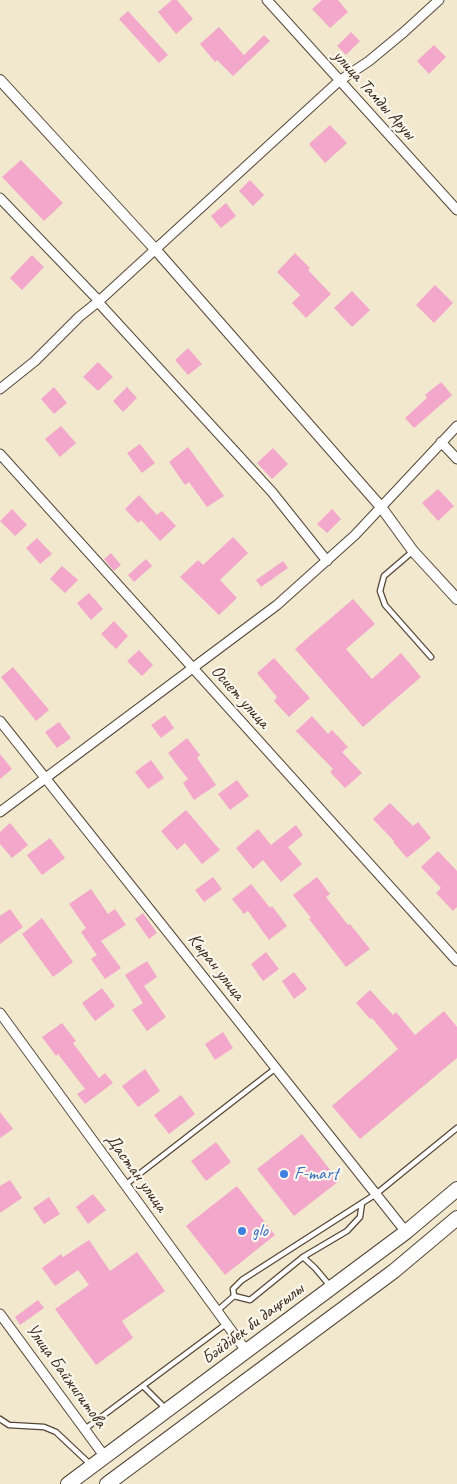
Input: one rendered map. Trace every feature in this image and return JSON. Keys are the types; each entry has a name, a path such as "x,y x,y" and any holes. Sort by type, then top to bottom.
{"main road":[{"name":"Бәйдібек би даңғылы","path":"77,1481 92,1466 332,1288 406,1232 457,1190"},
{"path":"107,1484 394,1271 457,1218"}],"street":[{"name":"улица Тамды Аруы","path":"267,0 457,210"},
{"path":"0,389 35,361 79,317 99,302 339,81 369,61 439,0"},
{"path":"0,80 155,249 381,507 413,551 457,598"},
{"path":"0,198 99,302 272,492 327,561"},
{"path":"0,812 277,605 355,535 457,426"},
{"path":"441,442 457,459"},
{"name":"Осиет улица","path":"0,454 457,961"},
{"name":"Кыран улица","path":"0,721 406,1232"},
{"name":"Дастан улица","path":"0,1013 247,1352"},
{"name":"Улица Байжигитова","path":"0,1314 105,1457"}],"lane":[{"path":"413,551 384,576 380,591 385,605 431,657"},
{"path":"125,1185 276,1068"},
{"path":"234,1296 233,1289 242,1280 376,1194 457,1128"},
{"path":"234,1296 250,1300 303,1257 347,1231 360,1217 362,1203"},
{"path":"303,1257 316,1268 332,1288"},
{"path":"217,1311 234,1296"},
{"path":"85,1429 226,1324"},
{"path":"143,1386 168,1411"},
{"path":"0,1419 9,1425 44,1427 56,1432 92,1466"}],"building":[{"path":"172,0 177,0 193,19 176,34 158,12"},
{"path":"322,0 338,0 348,12 330,28 312,9"},
{"path":"128,11 168,55 159,63 119,19"},
{"path":"219,27 244,55 264,35 270,41 233,76 217,60 215,62 200,44"},
{"path":"351,32 360,41 346,55 337,46"},
{"path":"434,45 446,57 429,74 417,61"},
{"path":"330,125 347,143 325,163 309,144"},
{"path":"21,160 63,203 44,221 2,177"},
{"path":"250,180 264,195 253,206 239,191"},
{"path":"226,203 236,216 221,228 211,216"},
{"path":"295,253 331,294 306,318 292,303 300,295 277,272"},
{"path":"32,255 44,267 22,290 10,278"},
{"path":"435,285 453,303 434,323 416,305"},
{"path":"352,291 370,310 352,327 334,308"},
{"path":"188,348 202,364 188,375 175,360"},
{"path":"98,362 113,377 98,391 83,377"},
{"path":"441,382 452,395 414,428 405,418 427,398 425,395"},
{"path":"54,387 67,403 54,414 41,399"},
{"path":"127,387 137,398 123,412 113,401"},
{"path":"61,426 76,443 60,457 45,439"},
{"path":"140,444 155,463 142,473 127,453"},
{"path":"188,447 224,496 207,507 189,482 185,485 169,462"},
{"path":"273,448 288,464 272,479 257,463"},
{"path":"438,489 454,506 438,521 422,503"},
{"path":"139,495 157,515 162,511 176,526 160,541 141,520 138,523 125,509"},
{"path":"12,509 27,525 15,536 0,521"},
{"path":"332,509 341,519 327,533 317,524"},
{"path":"233,537 248,553 220,580 237,598 219,615 180,577 198,560 203,565"},
{"path":"37,538 52,554 40,564 26,548"},
{"path":"111,553 121,565 114,571 104,559"},
{"path":"146,559 152,566 134,582 128,575"},
{"path":"283,561 288,568 261,587 256,580"},
{"path":"62,566 78,580 65,593 50,579"},
{"path":"89,593 103,609 91,620 77,603"},
{"path":"353,599 375,624 346,649 372,679 401,653 421,677 363,727 295,649"},
{"path":"114,621 128,636 116,649 101,634"},
{"path":"139,650 153,665 142,676 127,661"},
{"path":"274,658 310,698 289,717 274,701 277,697 257,673"},
{"path":"13,667 49,710 36,721 1,677"},
{"path":"165,715 174,728 161,738 151,725"},
{"path":"312,716 328,734 332,730 348,747 342,752 362,773 345,788 330,772 333,769 295,732"},
{"path":"59,722 71,738 57,748 45,732"},
{"path":"187,738 200,755 197,758 216,785 194,800 183,783 188,779 168,753"},
{"path":"0,754 12,769 0,779"},
{"path":"151,760 164,778 148,789 135,772"},
{"path":"237,780 249,796 230,810 218,794"},
{"path":"390,803 413,826 418,822 431,838 407,858 373,819"},
{"path":"186,810 220,850 202,864 185,843 177,850 161,831"},
{"path":"10,823 28,845 12,858 0,844 0,832"},
{"path":"296,825 303,835 288,847 302,864 281,882 263,860 253,869 236,848 258,829 271,845"},
{"path":"50,838 65,858 42,875 27,855"},
{"path":"438,851 457,871 457,907 453,911 436,893 441,888 421,867"},
{"path":"213,877 222,889 204,902 195,890"},
{"path":"317,877 330,894 326,897 370,949 346,967 293,895"},
{"path":"251,884 270,908 272,906 287,926 269,940 248,911 244,914 232,899"},
{"path":"91,889 108,914 115,909 126,925 101,941 121,968 105,979 91,959 97,955 81,932 86,928 69,904"},
{"path":"10,909 23,927 0,944 0,916"},
{"path":"143,913 157,933 149,939 135,919"},
{"path":"42,918 73,962 53,977 22,934"},
{"path":"266,952 279,969 263,981 251,964"},
{"path":"147,961 157,977 144,986 166,1017 147,1031 132,1010 143,1003 125,975"},
{"path":"294,972 307,989 294,999 282,981"},
{"path":"102,988 115,1006 95,1021 82,1003"},
{"path":"370,990 393,1015 396,1012 415,1035 444,1011 457,1027 457,1058 360,1139 332,1106 398,1049 372,1018 370,1019 356,1003"},
{"path":"62,1023 76,1041 73,1043 99,1078 105,1073 113,1083 85,1104 77,1094 85,1089 42,1037"},
{"path":"223,1032 233,1048 215,1060 205,1044"},
{"path":"145,1069 160,1091 138,1107 122,1086"},
{"path":"181,1095 195,1114 169,1134 154,1115"},
{"path":"0,1112 13,1129 0,1138"},
{"path":"302,1134 339,1181 294,1216 257,1169"},
{"path":"216,1142 231,1162 206,1181 191,1161"},
{"path":"10,1180 22,1198 0,1213 0,1186"},
{"path":"237,1186 275,1235 225,1275 186,1226"},
{"path":"93,1194 106,1210 88,1224 76,1207"},
{"path":"49,1197 60,1214 44,1224 33,1208"},
{"path":"89,1240 110,1271 137,1252 165,1291 122,1321 133,1338 96,1365 55,1309 89,1285 78,1270 55,1286 42,1268 61,1254 63,1257"},
{"path":"38,1300 44,1308 20,1325 15,1317"}],"place":[{"name":"F-mart","path":"284,1174"},
{"name":"glo","path":"242,1231"}]}
